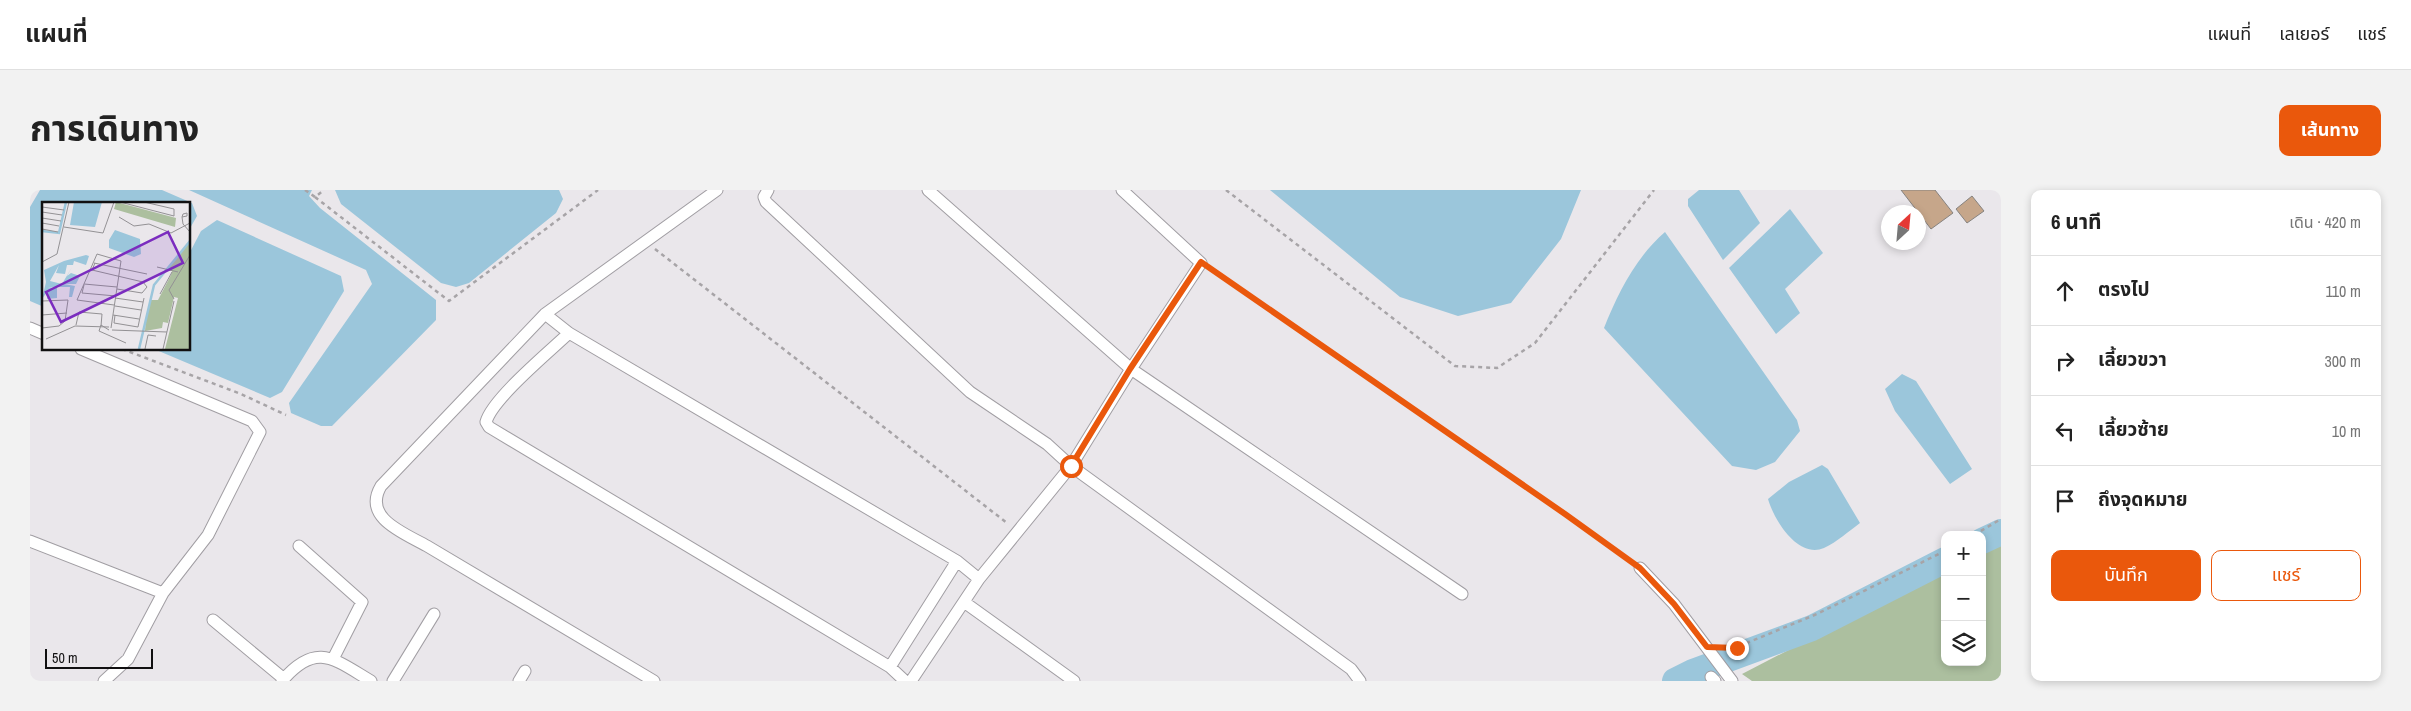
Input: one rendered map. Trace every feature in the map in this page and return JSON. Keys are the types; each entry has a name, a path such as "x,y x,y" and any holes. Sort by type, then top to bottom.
{"street":[{"path":"654,681 394,528 380,515 375,504 376,495 381,486 546,314 717,190"},
{"path":"768,190 764,197 766,202 970,392 1047,444 1071,466 1351,669 1360,681"},
{"path":"928,190 1130,369 1462,594"},
{"path":"911,681 979,579 1071,466 1130,369 1201,262 1122,190"},
{"path":"546,314 569,333 957,562 979,579"},
{"path":"30,328 42,333"},
{"path":"569,333 503,397 489,414 486,422 489,428 890,667 905,681"},
{"path":"83,350 252,422 259,429 259,436 208,535 163,593 128,659 104,681"},
{"path":"30,541 163,593"},
{"path":"299,546 362,602 333,659"},
{"path":"890,667 957,562"},
{"path":"1640,568 1674,604 1729,679"},
{"path":"964,602 1074,681"},
{"path":"393,681 434,614"},
{"path":"213,620 283,680 292,670 310,658 326,656 371,681"}],"path":[{"path":"305,190 449,301 598,190"},
{"path":"315,197 324,190"},
{"path":"1226,190 1455,366 1497,368 1535,343 1654,190"},
{"path":"646,242 1018,531"},
{"path":"1201,262 1557,508 1640,568"},
{"path":"125,350 241,394 286,415"},
{"path":"1981,531 2001,520"},
{"path":"1707,647 1737,648 1817,614 1941,553"}],"green space":[{"path":"2001,540 2001,681 1752,681 1742,674 1941,571 1941,666 1986,666 1986,547"}],"water":[{"path":"40,190 162,190 190,202 42,202 42,306 30,301 30,207"},
{"path":"189,190 312,190 309,196 320,208 436,300 436,320 332,426 321,426 291,413 289,403 372,284 366,270"},
{"path":"335,190 559,190 563,199 556,213 469,283 456,287 441,283 341,204"},
{"path":"1270,190 1581,190 1561,239 1511,303 1458,316 1400,297"},
{"path":"1699,190 1739,190 1760,223 1723,260 1688,206 1688,199"},
{"path":"190,202 192,203 197,216 190,228"},
{"path":"1790,209 1823,253 1785,289 1800,313 1776,334 1729,268"},
{"path":"217,220 341,276 344,291 282,392 270,398 156,350 190,350 190,252 201,231"},
{"path":"1665,232 1797,420 1800,431 1775,462 1756,470 1732,466 1604,328 1629,276 1645,253"},
{"path":"1902,374 1916,381 1972,469 1950,484 1895,411 1885,389"},
{"path":"1822,465 1828,469 1860,523 1829,546 1814,550 1805,548 1788,536 1771,508 1768,499 1789,482"}],"building":[{"path":"1901,190 1935,190 1953,213 1931,229 1926,222 1926,205 1913,205"},
{"path":"1972,196 1984,211 1967,223 1956,209"}],"waterway":[{"path":"1986,539 2001,532"},
{"path":"1675,681 1693,672 1812,628 1941,562"}],"route":[{"path":"1071,466 1130,369 1201,262 1640,568 1674,604 1707,647 1737,648"}]}
